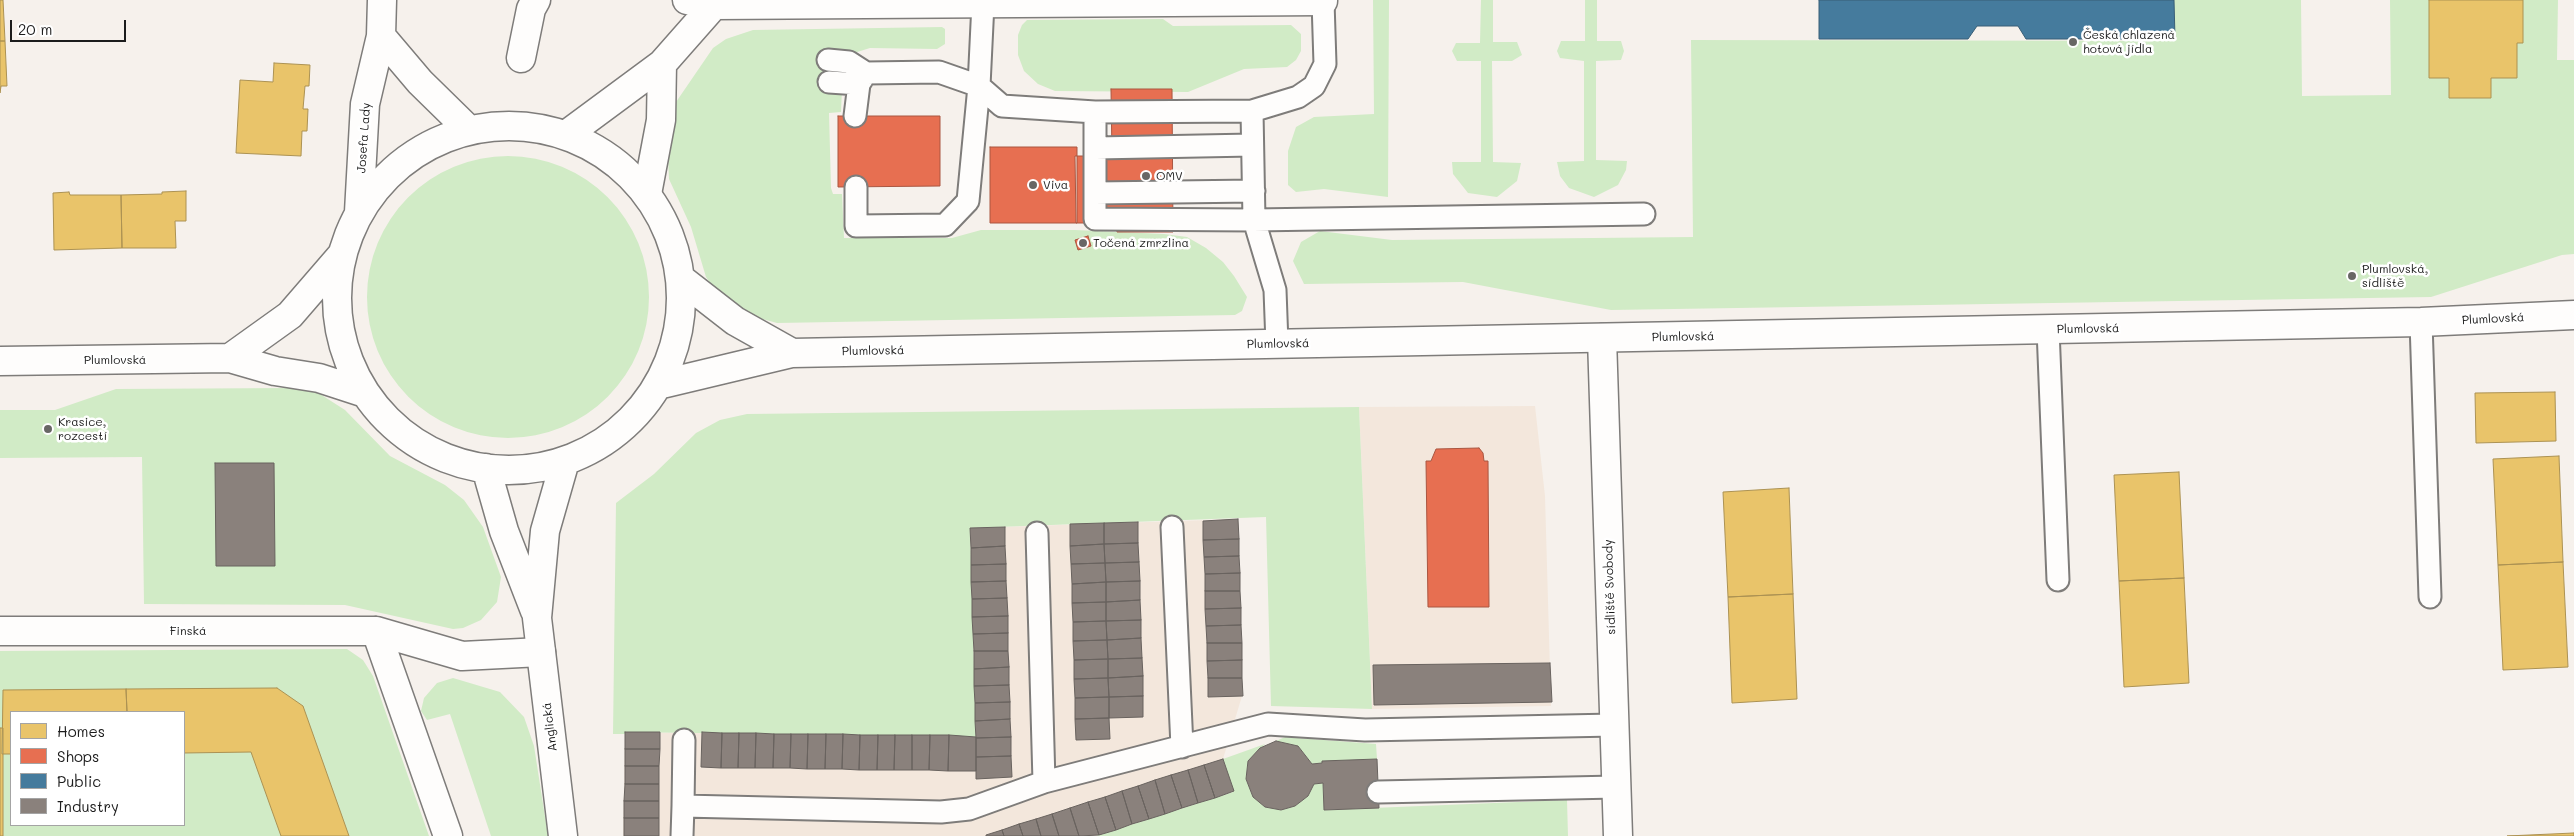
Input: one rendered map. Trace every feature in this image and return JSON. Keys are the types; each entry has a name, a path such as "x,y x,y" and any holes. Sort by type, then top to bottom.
{"main road":[{"name":"Josefa Lady","path":"359,212 365,104 381,36 382,0"},
{"path":"521,58 531,9 536,0"},
{"path":"566,135 662,64 700,3 1323,1"},
{"path":"381,36 420,82 469,130"},
{"path":"647,194 661,120 662,64"},
{"path":"518,125 566,135 590,145 630,175 647,194 664,222 676,252 681,279 682,310 678,336 670,361 658,385 634,418 602,443 565,461 513,470 486,468 439,455 418,443 392,424 365,393 349,362 341,336 337,295 342,255 359,212 372,193 405,160 446,137 469,130 518,125"},
{"path":"230,358 290,315 342,255"},
{"path":"681,279 735,321 792,353"},
{"name":"Plumlovská","path":"658,385 792,353 2421,322 2574,315"},
{"name":"sídliště Svobody","path":"1602,338 1618,836"},
{"name":"Plumlovská","path":"0,361 230,358 275,371 319,378 365,393"},
{"path":"538,618 545,532 565,461"},
{"path":"486,468 504,532 538,618"},
{"name":"Anglická","path":"538,618 562,836"},
{"name":"Finská","path":"0,631 376,631 462,656 541,652"},
{"path":"376,631 448,836"}],"lane":[{"path":"829,82 939,72 979,86 1002,106 1095,112 1252,111 1298,97 1314,86 1324,64 1323,1"},
{"path":"856,186 856,226 945,225 968,201 979,86 983,3"},
{"path":"828,60 849,62 862,78 855,116"},
{"path":"1252,111 1254,220 1275,290 1277,344"},
{"path":"1095,112 1095,219 1254,220 1644,214"},
{"path":"1096,148 1252,145"},
{"path":"1095,193 1254,191"},
{"path":"2421,322 2430,597"},
{"path":"2048,329 2058,580"},
{"path":"1172,527 1182,747"},
{"path":"1037,533 1044,782"},
{"path":"682,806 941,812 969,809 1044,782 1268,724 1365,730 1614,724"},
{"path":"682,836 684,740"},
{"path":"1378,792 1616,787"}],"shaded area":[{"path":"1535,406 1545,496 1551,706 1372,709 1359,407"},
{"path":"1238,519 1242,696 1223,759 1234,791 1097,836 623,836 625,732 976,737 970,528"}],"green space":[{"path":"1373,0 1389,0 1388,197 1324,189 1296,192 1288,185 1288,151 1296,127 1314,117 1374,114"},
{"path":"1481,0 1493,0 1493,42 1517,42 1522,55 1512,61 1492,61 1493,162 1521,163 1517,181 1497,197 1468,193 1453,174 1452,162 1481,162 1481,61 1457,61 1452,51 1456,43 1480,43"},
{"path":"1585,0 1597,0 1597,41 1621,41 1624,51 1621,60 1596,61 1596,160 1627,161 1626,170 1618,185 1594,197 1569,188 1560,176 1557,162 1584,161 1584,61 1560,58 1557,51 1561,41 1585,41"},
{"path":"2174,0 2301,0 2302,96 2391,95 2390,0 2558,0 2557,60 2574,60 2574,254 2562,255 2431,297 1611,310 1463,282 1304,284 1293,261 1301,242 1320,231 1392,240 1693,237 1691,40 2174,41"},
{"path":"1163,19 1173,26 1291,25 1301,34 1301,51 1296,60 1287,67 1244,69 1188,92 1055,91 1038,84 1024,71 1018,55 1018,35 1022,25 1027,20"},
{"path":"942,27 945,29 945,44 937,49 870,48 854,53 843,66 841,112 829,113 831,188 833,194 842,194 844,238 952,238 981,230 1075,230 1164,234 1187,237 1206,248 1223,262 1234,276 1247,297 1242,311 1235,315 777,323 748,315 718,295 706,277 691,227 669,179 667,136 674,105 713,48 726,39 753,30"},
{"path":"522,156 536,158 575,172 587,179 608,197 626,218 639,243 647,269 649,297 647,325 639,351 626,376 608,397 587,415 562,428 536,436 494,438 480,436 441,422 418,406 399,387 383,364 369,325 367,283 369,269 383,230 399,207 418,188 441,172 480,158"},
{"path":"116,389 303,389 320,394 345,410 390,456 445,485 464,500 483,527 501,577 497,602 481,620 463,628 453,629 345,605 144,604 142,457 0,458 0,410 55,410"},
{"path":"1359,407 1372,709 1271,706 1266,517 970,528 976,737 625,732 625,734 613,734 616,503 654,474 696,433 720,420 747,414"},
{"path":"347,649 363,660 373,676 429,836 0,836 0,651"},
{"path":"453,678 500,692 524,717 534,746 548,836 491,836 450,714 427,720 421,711 424,698 437,683"},
{"path":"1285,737 1376,744 1377,759 1312,764 1298,746 1276,741"},
{"path":"1265,744 1248,761 1246,779 1253,797 1265,807 1281,810 1295,806 1308,796 1314,784 1323,783 1324,810 1567,800 1568,836 1096,836 1233,792 1223,759"}],"building: Homes":[{"path":"0,0 3,0 5,41 0,41"},
{"path":"2429,0 2523,0 2523,43 2517,43 2517,78 2491,78 2491,98 2449,98 2449,78 2429,78"},
{"path":"0,41 5,41 7,86 1,86 0,93"},
{"path":"274,63 310,65 309,86 305,86 303,109 308,109 307,131 302,131 301,156 236,153 240,80 273,82"},
{"path":"186,191 186,221 175,221 176,248 122,248 121,195 162,194 162,192"},
{"path":"69,192 70,195 121,195 122,248 54,250 53,193"},
{"path":"2555,392 2556,441 2476,443 2475,393"},
{"path":"2559,456 2563,562 2498,565 2493,459"},
{"path":"2179,472 2184,578 2119,581 2114,475"},
{"path":"1789,488 1793,594 1728,597 1723,492"},
{"path":"2563,562 2568,667 2503,670 2498,565"},
{"path":"2184,578 2189,683 2124,687 2119,581"},
{"path":"1793,594 1797,699 1732,703 1728,597"},
{"path":"277,688 303,706 349,836 281,836 251,752 185,753 185,711 127,711 126,689"},
{"path":"126,689 127,711 10,711 10,754 2,754 3,690"},
{"path":"0,728 3,728 3,836 0,836"},
{"path":"2574,833 2574,836 2507,836"}],"building: Shops":[{"path":"1111,89 1172,89 1173,232 1117,232 1116,223 1076,223 1075,156 1112,156"},
{"path":"838,116 940,116 940,186 838,187"},
{"name":"Viva","path":"990,147 1077,147 1077,223 990,223"},
{"name":"Točená zmrzlina","path":"1088,236 1091,246 1078,250 1075,240"},
{"path":"1479,448 1483,453 1484,461 1488,461 1489,607 1428,607 1426,461 1431,461 1436,449"}],"building: Public":[{"path":"1819,0 2174,0 2175,39 2026,39 2018,26 1977,26 1968,39 1819,39"}],"building: Industry":[{"path":"215,463 274,463 275,566 216,566"},
{"path":"1238,519 1239,539 1203,540 1203,521"},
{"path":"1138,522 1138,543 1104,544 1104,523"},
{"path":"1104,523 1104,544 1070,546 1070,524"},
{"path":"1005,527 1005,546 971,548 970,528"},
{"path":"1239,539 1239,556 1204,557 1203,540"},
{"path":"1138,543 1139,562 1105,563 1104,544"},
{"path":"1104,544 1105,563 1071,564 1070,546"},
{"path":"1005,546 1006,564 971,565 971,548"},
{"path":"1239,556 1240,573 1205,574 1204,557"},
{"path":"1139,562 1140,581 1106,582 1105,563"},
{"path":"1105,563 1106,582 1072,584 1071,564"},
{"path":"1006,564 1006,581 971,582 971,565"},
{"path":"1240,573 1240,591 1205,591 1205,574"},
{"path":"1006,581 1007,598 972,599 971,582"},
{"path":"1140,581 1140,600 1106,602 1106,582"},
{"path":"1106,582 1106,602 1072,603 1072,584"},
{"path":"1205,591 1240,591 1241,608 1205,609"},
{"path":"1007,598 1008,616 972,617 972,599"},
{"path":"1140,600 1141,620 1106,621 1106,602"},
{"path":"1106,602 1106,621 1073,622 1072,603"},
{"path":"1241,608 1241,625 1206,626 1205,609"},
{"path":"1008,616 1008,633 973,634 972,617"},
{"path":"1141,620 1141,638 1107,640 1106,621"},
{"path":"1106,621 1107,640 1073,641 1073,622"},
{"path":"1241,625 1242,643 1207,643 1206,626"},
{"path":"1008,633 1008,651 974,651 973,634"},
{"path":"1141,638 1142,658 1108,659 1107,640"},
{"path":"1107,640 1108,659 1074,660 1073,641"},
{"path":"1207,643 1242,643 1242,660 1207,661"},
{"path":"974,651 1008,651 1009,667 974,669"},
{"path":"1142,658 1143,676 1108,678 1108,659"},
{"path":"1108,659 1108,678 1074,679 1074,660"},
{"path":"1242,660 1242,678 1208,678 1207,661"},
{"path":"1550,663 1552,702 1374,705 1373,665"},
{"path":"1009,667 1009,685 974,686 974,669"},
{"path":"1143,676 1143,696 1109,697 1108,678"},
{"path":"1108,678 1109,697 1075,698 1074,679"},
{"path":"1208,678 1242,678 1243,696 1208,697"},
{"path":"1009,685 1010,702 975,703 974,686"},
{"path":"1143,696 1143,717 1109,718 1109,697"},
{"path":"1109,697 1109,718 1075,719 1075,698"},
{"path":"1010,702 1010,719 975,721 975,703"},
{"path":"1109,718 1110,739 1076,740 1075,719"},
{"path":"1010,719 1011,737 976,738 975,721"},
{"path":"625,732 660,732 660,749 625,749"},
{"path":"702,732 722,733 721,768 701,767"},
{"path":"722,733 739,733 738,768 721,768"},
{"path":"739,733 756,733 755,768 738,768"},
{"path":"756,733 774,734 773,768 755,768"},
{"path":"774,734 791,734 790,768 773,768"},
{"path":"791,734 808,734 807,769 790,768"},
{"path":"808,734 826,734 825,769 807,769"},
{"path":"826,734 843,734 842,769 825,769"},
{"path":"843,734 860,735 859,770 842,769"},
{"path":"860,735 878,735 877,770 859,770"},
{"path":"878,735 895,735 894,770 877,770"},
{"path":"895,735 912,735 912,770 894,770"},
{"path":"912,735 930,735 929,770 912,770"},
{"path":"930,735 949,735 948,771 929,770"},
{"path":"949,735 976,737 976,771 948,771"},
{"path":"1011,737 1011,756 976,757 976,738"},
{"path":"1276,741 1298,746 1312,764 1322,763 1322,761 1377,759 1379,808 1324,810 1323,783 1314,784 1308,796 1295,806 1281,810 1265,807 1253,797 1246,779 1248,761 1260,748"},
{"path":"625,749 660,749 659,766 625,766"},
{"path":"1011,756 1012,777 976,779 976,757"},
{"path":"1223,759 1234,791 1215,798 1204,765"},
{"path":"1204,765 1215,798 1198,803 1188,770"},
{"path":"625,766 659,766 659,784 625,784"},
{"path":"1188,770 1198,803 1182,808 1171,775"},
{"path":"1171,775 1182,808 1165,814 1155,780"},
{"path":"1155,780 1165,814 1149,819 1138,786"},
{"path":"625,784 659,784 659,801 624,801"},
{"path":"1138,786 1149,819 1132,824 1122,791"},
{"path":"1122,791 1132,824 1116,830 1105,797"},
{"path":"1105,797 1116,830 1099,835 1088,802"},
{"path":"624,801 659,801 659,818 624,818"},
{"path":"1088,802 1099,835 1079,836 1070,808"},
{"path":"1070,808 1079,836 1059,836 1052,814"},
{"path":"1052,814 1059,836 1041,836 1036,819"},
{"path":"624,818 659,818 659,836 624,836"},
{"path":"1036,819 1041,836 1023,836 1019,824"},
{"path":"1019,824 1023,836 1004,836 1002,830"},
{"path":"1002,830 1004,836 986,836 986,835"}],"place":[{"name":"Česká chlazená hotová jídla","path":"2073,42"},
{"name":"OMV","path":"1146,176"},
{"name":"Viva","path":"1033,185"},
{"name":"Točená zmrzlina","path":"1083,243"},
{"name":"Plumlovská, sídliště","path":"2352,276"},
{"name":"Krasice, rozcestí","path":"48,429"}]}
